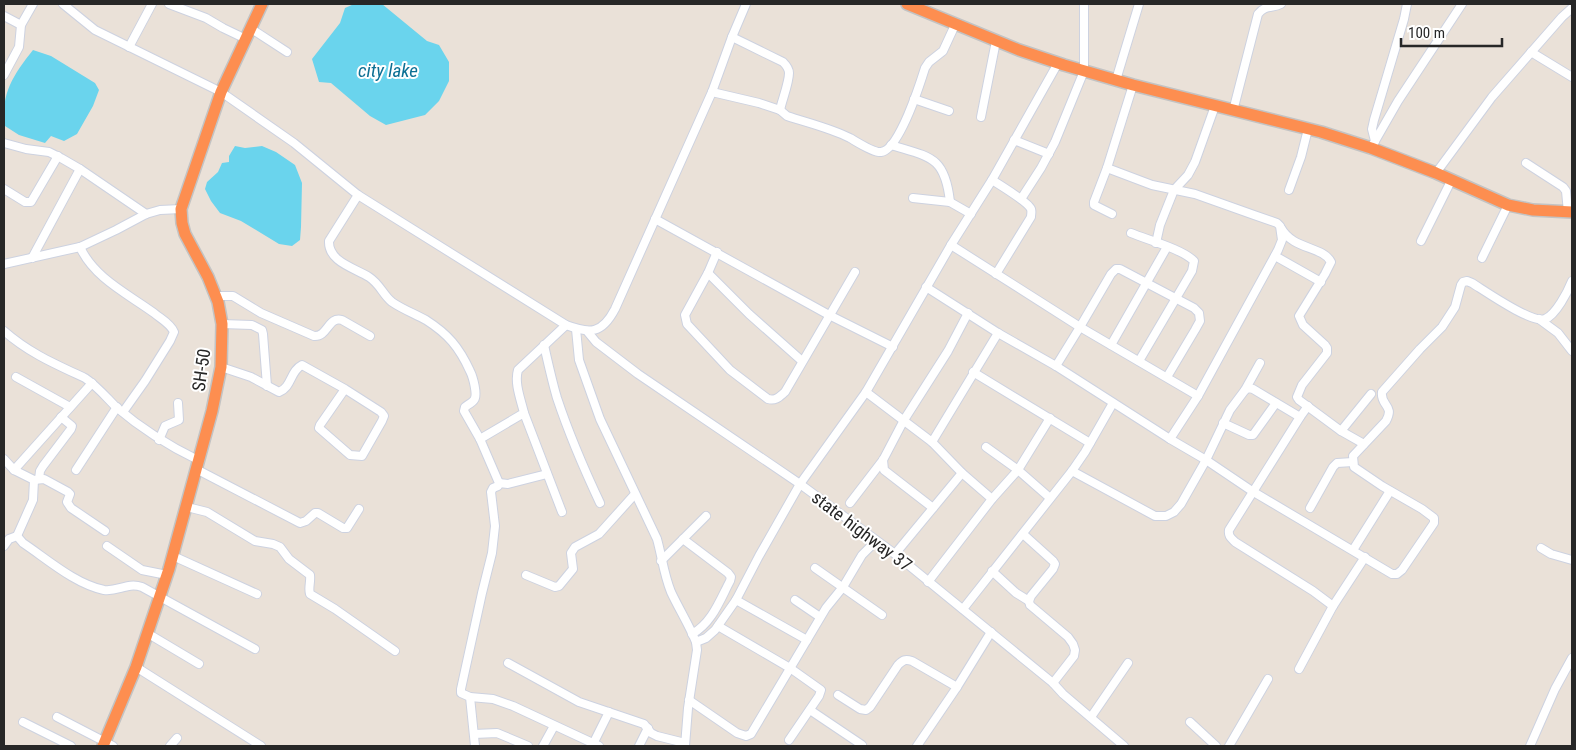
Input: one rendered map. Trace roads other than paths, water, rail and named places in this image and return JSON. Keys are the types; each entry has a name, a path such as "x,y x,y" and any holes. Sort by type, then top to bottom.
{"highway":[{"name":"SH-50","path":"107,745 136,667 173,556 212,411 221,367 222,324 216,296 185,234 181,209 221,92 262,4"},
{"path":"907,4 996,41 1084,71 1215,106 1373,144 1451,181 1508,205 1532,210 1570,212"}],"street":[{"path":"4,75 19,47 21,25 33,4"},
{"path":"63,4 95,30 221,92 294,143 358,195 566,325 587,331 596,330 605,324 610,317 712,92 746,4"},
{"path":"129,47 152,4"},
{"path":"169,4 206,18 223,28 248,33 287,52"},
{"path":"1021,200 1055,142 1084,71 1084,4"},
{"path":"1116,80 1139,4"},
{"path":"1233,110 1258,14 1266,7 1281,4"},
{"path":"1373,144 1372,129 1374,120 1407,4"},
{"path":"1373,144 1398,101 1462,4"},
{"path":"1436,173 1492,97 1572,8"},
{"path":"4,16 21,25"},
{"path":"712,92 760,103 780,110 787,116 846,136 876,151 883,152 898,137 925,68 929,62 943,51 956,25"},
{"path":"732,37 783,62 787,66 789,72 780,110"},
{"path":"981,117 996,41"},
{"path":"1531,52 1572,77"},
{"path":"696,642 711,636 736,600 800,484 866,392 926,287 992,180 1058,63"},
{"path":"1112,214 1094,205 1094,202 1107,168 1133,85"},
{"path":"914,99 949,111"},
{"path":"1156,243 1160,226 1174,190 1188,175 1195,162 1215,106"},
{"path":"1289,190 1301,157 1308,129"},
{"path":"1014,140 1049,154"},
{"path":"891,144 915,151 940,165 949,187 950,202"},
{"path":"5,145 50,152 80,169 146,214"},
{"path":"4,189 25,202 31,202 58,156"},
{"path":"1526,163 1563,187 1566,191 1570,212"},
{"path":"1107,168 1152,185 1195,194 1277,224 1284,234 1294,242 1329,257 1331,262 1299,316 1303,325 1327,348 1324,357 1302,385 1297,397 1341,431 1364,444"},
{"path":"32,258 80,169"},
{"path":"992,180 1021,200 1031,208 1032,212 1031,217 996,274"},
{"path":"1421,241 1451,181"},
{"path":"358,195 329,241 331,252 338,260 378,284 387,298 395,304 427,321 454,342 464,356 474,379 475,398 465,407 464,411 480,439 499,483"},
{"path":"913,198 950,202 971,214"},
{"path":"1482,258 1508,205"},
{"path":"4,264 80,247 146,214 163,210 181,209"},
{"path":"655,219 829,315 893,347"},
{"path":"1170,439 1198,396 1275,256 1282,240 1280,226"},
{"path":"1131,233 1167,247 1194,261 1192,271 1139,361"},
{"path":"951,245 1080,327 1198,396"},
{"path":"76,470 120,410 145,381 174,332 169,325 106,280 84,256 80,247"},
{"path":"1111,345 1167,247"},
{"path":"717,252 685,315 687,324 730,370 768,399 773,400 779,398 785,392 855,272"},
{"path":"1275,256 1320,282"},
{"path":"1056,366 1113,270 1120,269 1194,308 1199,314 1200,321 1167,377"},
{"path":"708,273 749,314 802,361"},
{"path":"926,287 998,333 1056,366 1252,491 1392,574 1397,574 1407,563 1434,523 1434,518 1390,491 1354,466 1352,462 1353,456 1389,416 1389,409 1382,401 1382,392 1442,327 1456,307 1463,282 1472,282 1504,303 1532,317 1545,319 1552,314 1572,281"},
{"path":"216,296 233,296 261,313 314,336 318,337 323,334 337,318 370,336"},
{"path":"850,503 882,460 968,313"},
{"path":"1539,319 1558,333 1572,351"},
{"path":"222,324 252,325 262,330 267,386"},
{"path":"562,512 524,413 516,375 523,365 566,325"},
{"path":"508,663 579,702 644,724 651,733 657,736 685,744 689,700 697,650 696,642 671,591 661,561 657,539 600,419 579,360 576,329"},
{"path":"4,331 16,342 35,354 85,378 133,421 197,465 300,523 306,521 314,513 318,513 343,528 347,528 359,509"},
{"name":"state highway 37","path":"587,331 596,342 638,374 800,484 895,554 1053,683 1063,694 1124,746"},
{"path":"932,442 998,333"},
{"path":"544,345 557,398 586,473 600,503"},
{"path":"1072,471 1155,516 1166,516 1174,512 1181,504 1206,460 1230,410 1245,390 1260,363"},
{"path":"221,367 251,377 276,391 283,391 294,371 302,365 345,389 381,412 384,416 362,456 350,455 319,428 345,389"},
{"path":"974,372 1090,443"},
{"path":"16,377 70,408"},
{"path":"14,470 92,383"},
{"path":"1245,390 1253,389 1300,417"},
{"path":"866,392 932,442 962,473 992,499"},
{"path":"1341,431 1371,394"},
{"path":"159,440 165,426 178,420 178,403"},
{"path":"963,609 1072,471 1113,403"},
{"path":"1223,423 1253,435 1276,403"},
{"path":"1308,406 1252,491 1228,534 1230,538 1333,606"},
{"path":"480,439 524,413"},
{"path":"4,546 9,540 17,536 32,500 36,479 40,471 71,430 72,426 61,418"},
{"path":"928,582 992,499 1018,470 1050,418"},
{"path":"986,447 1018,470 1050,498"},
{"path":"4,459 14,470 36,479 47,480 68,492 70,494 68,506 105,531"},
{"path":"882,460 884,470 933,508"},
{"path":"1310,508 1332,467 1338,463 1352,462"},
{"path":"895,554 962,473"},
{"path":"499,483 508,484 547,474"},
{"path":"499,483 491,492 495,526 492,553 461,693 470,697 502,702 595,745 609,712"},
{"path":"1353,550 1390,491"},
{"path":"526,575 555,587 559,586 573,569 571,553 575,547 599,534 635,494"},
{"path":"187,507 206,512 255,542 273,544 280,547 289,559 310,575 310,594 395,650"},
{"path":"661,561 706,516"},
{"path":"1023,534 1053,560 1055,564 1029,601"},
{"path":"17,536 23,543 78,580 107,590 130,584 137,585 160,595 255,649"},
{"path":"683,539 731,577 711,617 692,634"},
{"path":"689,700 737,733 746,736 751,734 820,617 843,587 862,556 876,541"},
{"path":"107,546 142,570 167,575"},
{"path":"1541,548 1551,554 1572,560"},
{"path":"173,556 257,594"},
{"path":"1300,669 1333,606 1365,557"},
{"path":"815,568 882,616"},
{"path":"992,571 1016,593 1029,601 1035,610 1068,637 1073,644 1076,650 1074,656 1053,683"},
{"path":"736,600 807,640"},
{"path":"795,600 820,617"},
{"path":"718,626 790,668 821,690 819,696 789,740"},
{"path":"917,746 957,687 990,632"},
{"path":"147,633 199,664"},
{"path":"1530,746 1555,689 1572,658"},
{"path":"838,695 860,709 866,710 870,707 898,665 906,659 957,687"},
{"path":"1091,717 1128,663"},
{"path":"136,667 260,746"},
{"path":"1228,746 1268,679"},
{"path":"470,697 475,746"},
{"path":"810,710 862,745"},
{"path":"57,717 107,745"},
{"path":"23,722 71,746"},
{"path":"1190,722 1216,746"},
{"path":"543,746 554,726"},
{"path":"639,746 648,728"},
{"path":"474,734 497,733 528,746"},
{"path":"170,746 176,738"}],"water":[{"name":"city lake","path":"354,4 382,4 427,41 439,45 449,62 449,81 439,101 425,115 386,125 370,116 331,83 319,82 312,59 340,23 345,8"},
{"path":"33,50 51,56 95,83 99,90 93,106 77,134 64,141 51,136 45,143 19,135 5,126 5,104 10,85 14,76"},
{"path":"235,146 245,148 262,146 276,152 295,165 302,183 301,227 300,240 292,246 279,244 241,221 220,213 211,201 205,189 207,182 218,172 222,163 229,162 229,156"}]}
